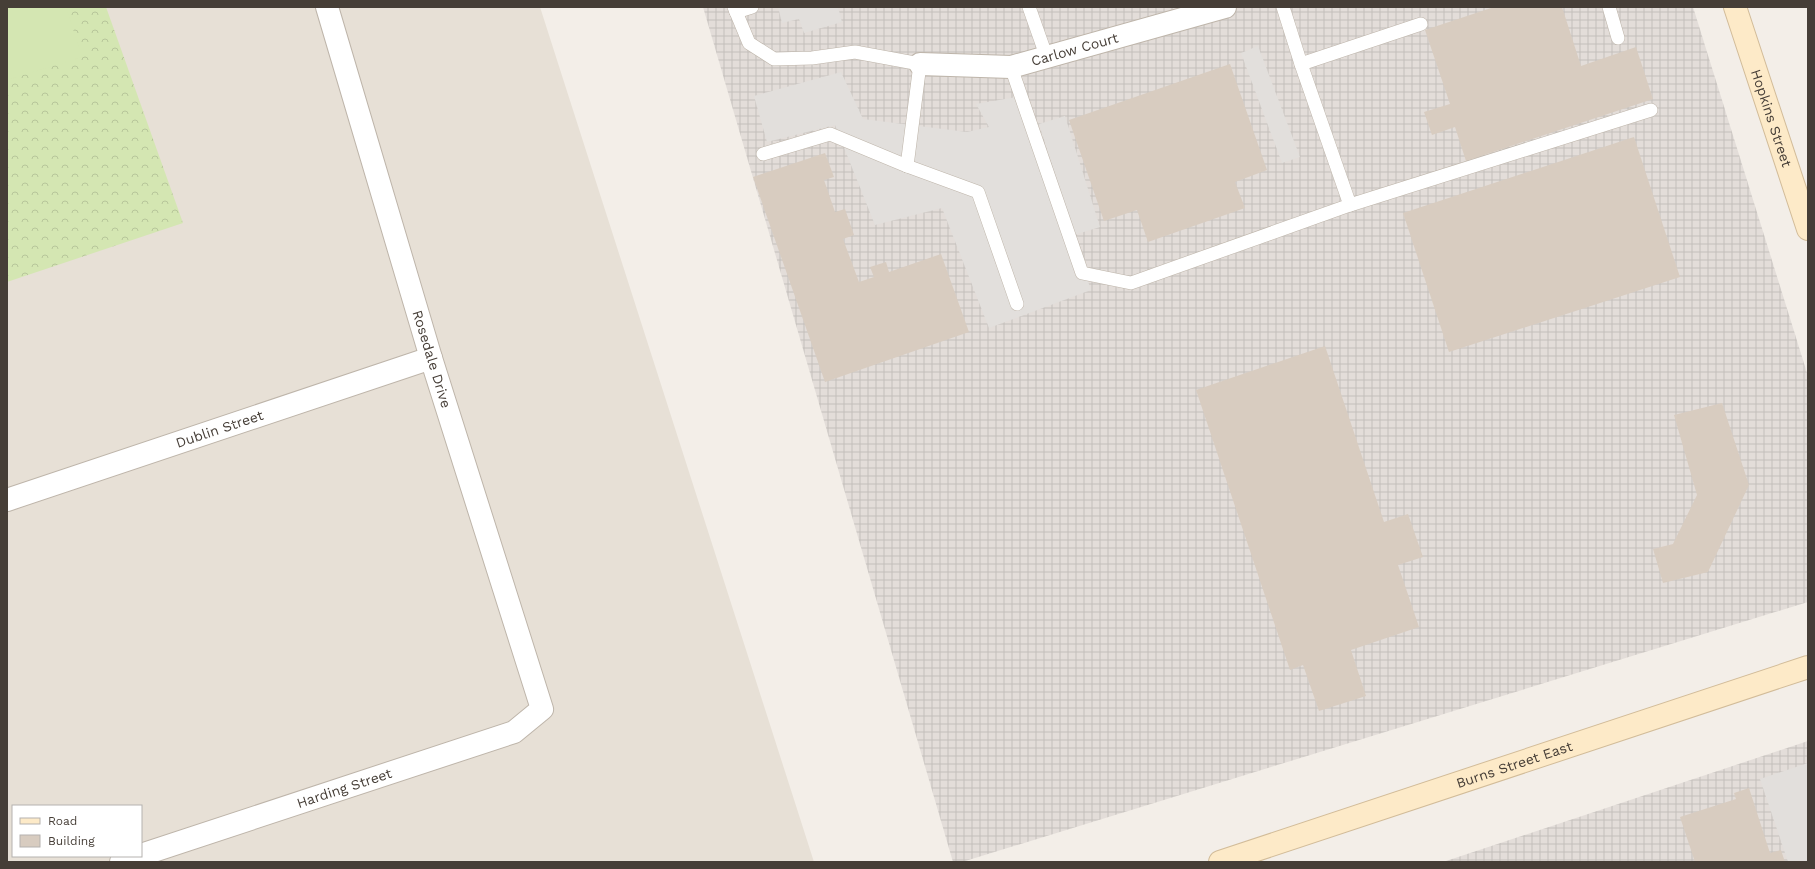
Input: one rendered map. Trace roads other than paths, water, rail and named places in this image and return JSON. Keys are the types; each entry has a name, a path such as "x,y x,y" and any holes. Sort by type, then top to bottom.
{"street":[{"name":"Rosedale Drive","path":"327,7 431,358 542,709"},
{"name":"Carlow Court","path":"920,64 1012,67 1225,7"},
{"name":"Hopkins Street","path":"1735,7 1808,229"},
{"name":"Dublin Street","path":"7,500 431,358"},
{"name":"Burns Street East","path":"1220,862 1808,667"},
{"name":"Harding Street","path":"142,855 514,732 542,709"},
{"name":"Harding Street","path":"121,862 137,857"}],"lane":[{"path":"752,7 735,10 749,43 774,59 812,58 855,52 920,64 907,166"},
{"path":"1029,7 1046,58"},
{"path":"1283,7 1300,64 1350,205"},
{"path":"1609,7 1618,38"},
{"path":"1300,64 1420,24"},
{"path":"1012,67 1082,274 1131,283 1350,205 1651,110"},
{"path":"763,154 830,134 907,166 978,192 1017,304"}]}
